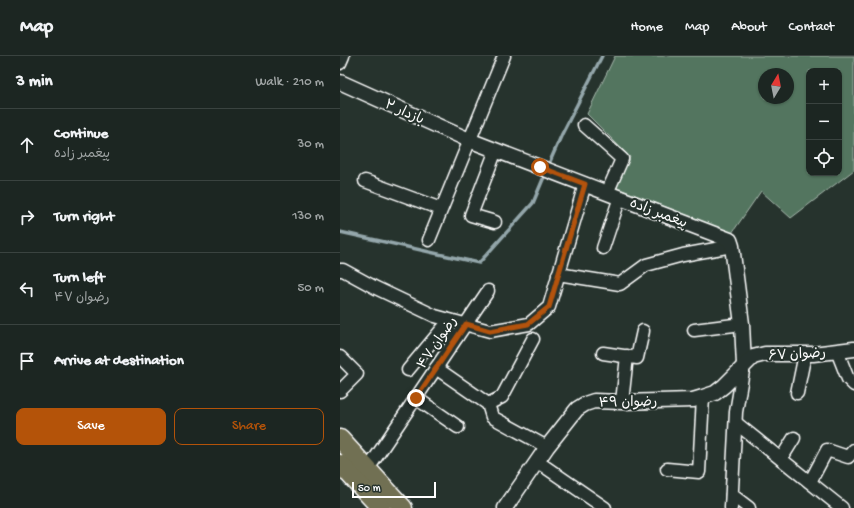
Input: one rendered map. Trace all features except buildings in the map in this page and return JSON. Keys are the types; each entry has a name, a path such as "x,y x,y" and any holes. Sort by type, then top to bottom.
{"main road":[{"path":"340,439 403,508"},
{"path":"340,464 382,508"}],"street":[{"path":"340,63 343,56"},
{"path":"428,240 504,56"},
{"name":"بازدار ۲","path":"340,82 469,140"},
{"path":"584,125 622,159 602,248"},
{"name":"پیغمبر زاده","path":"469,140 726,238 730,240 732,246"},
{"path":"495,222 471,215 496,150"},
{"path":"364,181 441,208"},
{"path":"340,270 343,270 376,288 435,316 490,331 528,324 549,307 585,184"},
{"path":"558,274 620,284 646,265 683,255 732,246 742,324 744,365 736,422 731,508"},
{"name":"رضوان ۴۷","path":"368,470 488,290"},
{"path":"694,330 742,324"},
{"path":"408,370 443,328 457,337"},
{"path":"603,353 637,358 643,331"},
{"path":"488,404 502,397 533,339"},
{"name":"رضوان ۶۷","path":"744,365 753,358 765,354 805,354 854,349"},
{"path":"837,351 848,379 854,385"},
{"path":"797,393 805,354"},
{"path":"622,402 627,356"},
{"path":"340,357 358,374 340,390"},
{"name":"رضوان ۴۹","path":"505,508 577,409 585,404 594,401 622,402 693,400 715,393 724,386 744,365"},
{"path":"436,368 488,404 492,417 548,447"},
{"path":"667,468 699,472 703,397"},
{"path":"416,398 458,427"},
{"path":"736,422 842,508"},
{"path":"781,459 794,438"},
{"path":"810,482 827,450 848,457 854,450"},
{"path":"538,462 605,508"},
{"path":"732,495 749,508"}],"green space":[{"path":"615,56 854,56 854,170 791,218 761,191 732,233 615,187 630,157 587,114"}],"waterway":[{"path":"548,166 562,134 602,56"},
{"path":"340,232 479,263 533,203 546,172"}],"route":[{"path":"416,398 466,324 490,331 528,324 549,307 585,184 540,167"}]}
